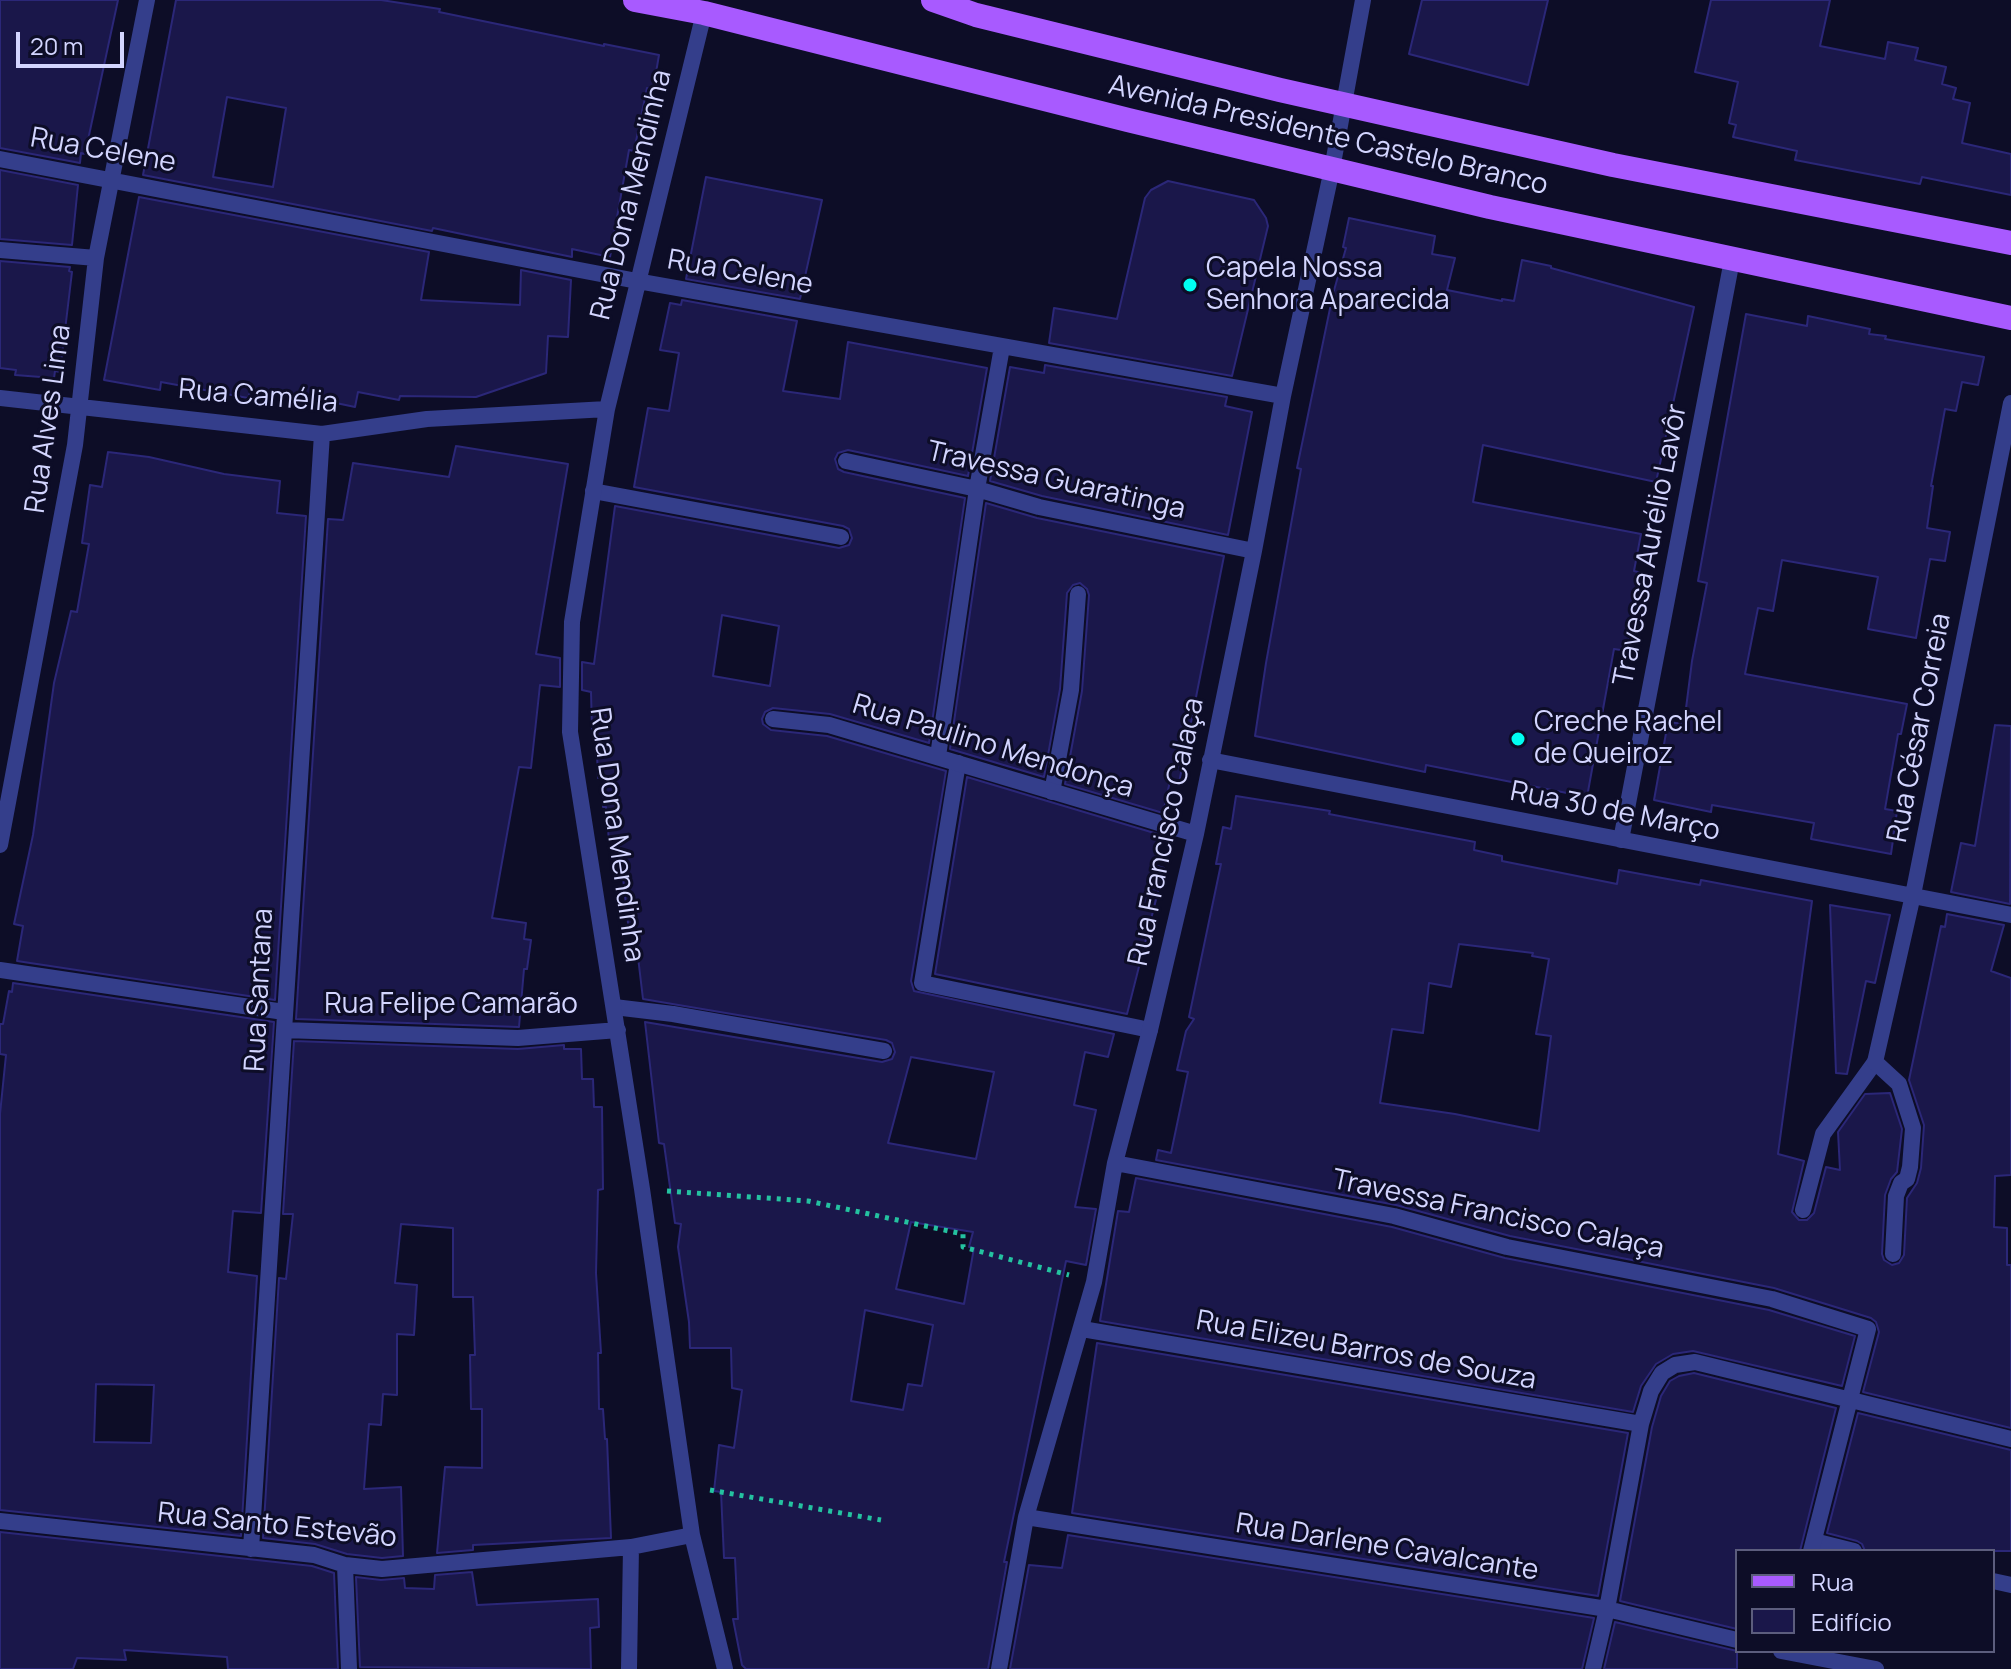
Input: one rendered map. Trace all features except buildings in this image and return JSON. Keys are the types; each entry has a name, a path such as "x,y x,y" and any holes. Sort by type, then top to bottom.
{"main road":[{"name":"Avenida Presidente Castelo Branco","path":"635,0 704,13 1332,169 1732,260 2011,318"},
{"name":"Avenida Presidente Castelo Branco","path":"933,0 976,15 1613,165 2011,243"}],"street":[{"name":"Rua Alves Lima","path":"0,845 75,445 96,258 147,0"},
{"name":"Rua Francisco Calaça","path":"999,1669 1026,1517 1094,1282 1115,1163 1196,834 1283,396 1332,169 1363,0"},
{"name":"Rua Dona Mendinha","path":"704,13 607,409 572,622 570,732 618,1030 692,1535 725,1669"},
{"name":"Rua Celene","path":"0,159 637,281 1283,396"},
{"path":"0,250 96,258"},
{"name":"Travessa Aurélio Lavôr","path":"1621,840 1732,260"},
{"path":"938,756 977,489 1002,347"},
{"name":"Rua Camélia","path":"0,398 322,434 427,419 607,409"},
{"name":"Rua César Correia","path":"1875,1062 1913,895 2011,403"},
{"name":"Rua Santana","path":"251,1549 322,434"},
{"name":"Travessa Guaratinga","path":"846,461 977,489 1039,507 1254,551"},
{"path":"593,491 841,537"},
{"path":"1052,792 1071,690 1078,594"},
{"name":"Rua Paulino Mendonça","path":"773,719 829,725 1196,834"},
{"name":"Rua 30 de Março","path":"1210,760 2011,915"},
{"path":"958,763 922,983 1150,1030"},
{"name":"Rua Felipe Camarão","path":"0,970 284,1012"},
{"name":"Rua Felipe Camarão","path":"614,1007 673,1014 884,1051"},
{"name":"Rua Felipe Camarão","path":"284,1030 518,1038 618,1030"},
{"path":"1803,1210 1823,1134 1875,1062 1899,1084 1913,1128 1910,1167 1907,1179 1901,1183 1896,1196 1893,1254"},
{"name":"Travessa Francisco Calaça","path":"1115,1163 1394,1216 1507,1247 1772,1299 1868,1329 1851,1401"},
{"name":"Rua Elizeu Barros de Souza","path":"1082,1329 1641,1424"},
{"path":"1593,1669 1641,1424 1651,1391 1662,1373 1675,1365 1695,1362 2011,1439"},
{"path":"1838,1549 1813,1546 1851,1401"},
{"name":"Rua Darlene Cavalcante","path":"1026,1517 1607,1609 1735,1640"},
{"name":"Rua Santo Estevão","path":"0,1521 314,1555 345,1565 382,1569 631,1547 692,1535"},
{"path":"629,1669 631,1547"},
{"path":"345,1565 349,1669"},
{"path":"1785,1656 1876,1669"}],"path":[{"path":"642,1189 808,1201 963,1234 963,1247 1094,1282"},
{"path":"686,1486 881,1520"}],"place":[{"name":"Capela Nossa Senhora Aparecida","path":"1190,285"},
{"name":"Creche Rachel de Queiroz","path":"1518,739"}]}
